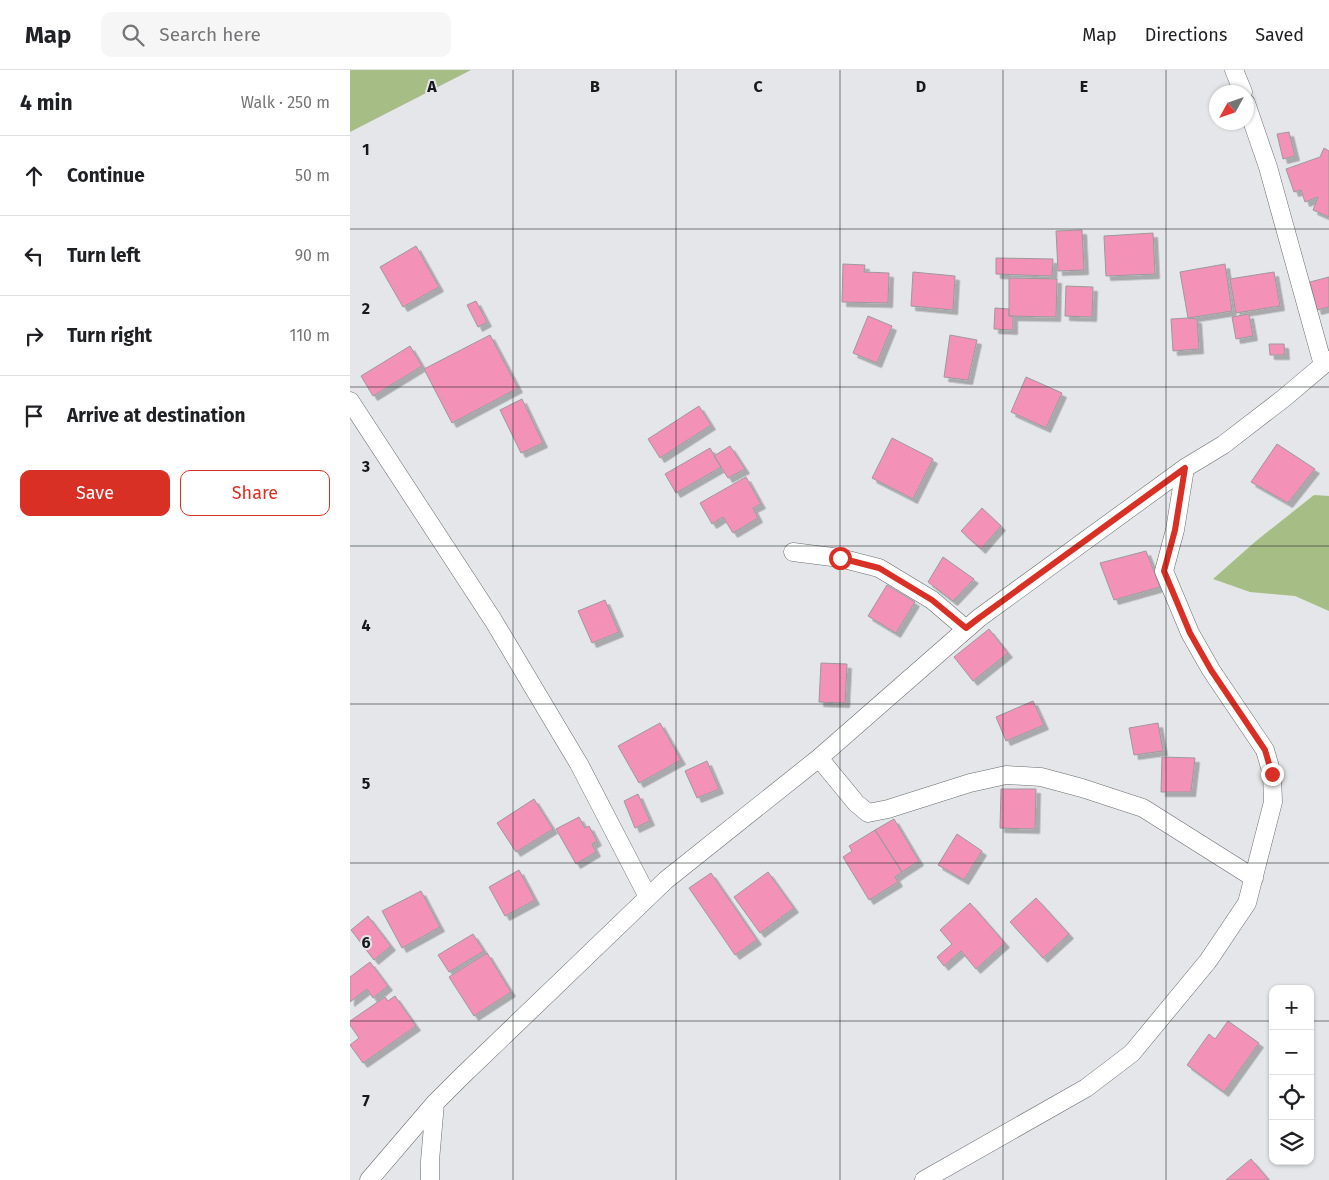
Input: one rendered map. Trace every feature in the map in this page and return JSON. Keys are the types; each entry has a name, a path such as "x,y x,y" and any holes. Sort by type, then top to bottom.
{"street":[{"path":"1234,70 1240,85"},
{"path":"370,1180 435,1103 648,897 704,849 820,758 966,628 1185,468 1223,445 1284,398 1326,362 1254,126"},
{"path":"350,401 494,620 578,764 648,897"},
{"path":"924,1180 1086,1088 1132,1053 1208,961 1247,904 1273,802 1272,774 1265,750 1211,670 1190,633 1164,571 1175,530 1185,468"},
{"path":"793,552 840,558 879,568 932,600 966,628"},
{"path":"820,758 856,803 868,813 888,809 970,783 1006,775 1041,777 1082,788 1143,808 1254,878"},
{"path":"430,1180 435,1103"}],"green space":[{"path":"350,70 471,70 350,132"},
{"path":"1314,495 1329,496 1329,611 1295,596 1250,592 1213,579 1256,541"}],"building":[{"path":"1289,132 1295,156 1283,159 1277,134"},
{"path":"1324,148 1329,151 1329,217 1313,210 1318,197 1305,202 1301,190 1294,192 1286,169 1320,157"},
{"path":"1082,230 1084,270 1058,271 1056,231"},
{"path":"1153,233 1155,274 1106,276 1104,236"},
{"path":"416,246 439,287 403,307 380,267"},
{"path":"996,258 1053,259 1052,276 996,274"},
{"path":"843,264 865,265 864,272 889,273 888,303 842,302"},
{"path":"1225,264 1232,311 1188,318 1180,272"},
{"path":"913,272 955,276 953,310 911,306"},
{"path":"1274,272 1280,306 1236,313 1230,279"},
{"path":"1329,277 1329,307 1317,310 1310,282"},
{"path":"1009,278 1057,279 1056,317 1009,316"},
{"path":"1066,286 1093,287 1092,317 1065,316"},
{"path":"476,301 487,322 478,327 467,305"},
{"path":"995,308 1009,309 1009,316 1013,316 1013,330 994,329"},
{"path":"1249,314 1253,336 1236,339 1232,317"},
{"path":"868,316 892,326 877,363 853,353"},
{"path":"1171,319 1197,319 1199,349 1173,351"},
{"path":"490,335 518,388 452,423 424,369"},
{"path":"950,335 977,340 968,380 944,377"},
{"path":"1269,344 1284,344 1285,355 1270,355"},
{"path":"410,346 422,366 373,396 361,376"},
{"path":"1026,377 1062,393 1046,428 1011,412"},
{"path":"522,399 543,443 521,453 500,410"},
{"path":"699,406 711,425 660,458 648,439"},
{"path":"892,438 933,459 913,499 872,478"},
{"path":"1277,444 1315,469 1288,503 1251,482"},
{"path":"730,446 745,469 728,478 714,456"},
{"path":"710,448 721,467 676,493 665,474"},
{"path":"746,477 761,504 753,508 758,518 733,533 723,517 712,524 700,503"},
{"path":"982,508 1001,526 981,549 961,531"},
{"path":"1146,551 1160,587 1114,600 1100,563"},
{"path":"943,557 974,579 953,601 928,582"},
{"path":"887,585 915,602 896,633 868,616"},
{"path":"605,600 619,632 592,643 578,611"},
{"path":"989,629 1008,653 973,681 954,657"},
{"path":"821,663 847,664 845,703 819,702"},
{"path":"1033,701 1044,725 1006,741 996,717"},
{"path":"660,723 681,760 639,783 618,746"},
{"path":"1158,723 1163,751 1134,755 1129,728"},
{"path":"1162,757 1195,758 1191,792 1161,792"},
{"path":"707,761 719,789 697,798 685,771"},
{"path":"1001,789 1036,789 1035,829 1000,828"},
{"path":"638,794 650,821 635,828 624,801"},
{"path":"534,799 553,829 516,852 497,823"},
{"path":"579,817 585,828 589,826 597,841 592,844 596,852 576,864 556,829"},
{"path":"894,819 919,861 902,872 875,830"},
{"path":"875,830 902,872 895,877 898,882 869,900 843,857 852,851 849,846"},
{"path":"957,834 982,851 964,880 938,865"},
{"path":"519,870 535,900 505,916 489,887"},
{"path":"768,872 794,908 760,933 734,897"},
{"path":"711,873 757,940 735,955 689,888"},
{"path":"421,891 440,927 402,948 382,911"},
{"path":"1036,898 1069,934 1043,958 1010,922"},
{"path":"970,903 1005,943 976,969 961,951 944,966 937,957 952,944 940,930"},
{"path":"368,916 391,946 374,960 351,930"},
{"path":"473,934 484,951 449,972 438,955"},
{"path":"487,953 511,992 474,1016 449,977"},
{"path":"370,962 388,986 373,998 367,989 350,1002 350,977"},
{"path":"395,996 416,1026 363,1063 350,1045 359,1038 350,1025 350,1021 385,997 388,1001"},
{"path":"1228,1021 1259,1043 1224,1092 1187,1065 1209,1034 1215,1039"},
{"path":"1251,1159 1269,1180 1226,1180"}],"route":[{"path":"840,558 879,568 932,600 966,628 1185,468 1175,530 1164,571 1190,633 1211,670 1265,750 1272,774"}]}
